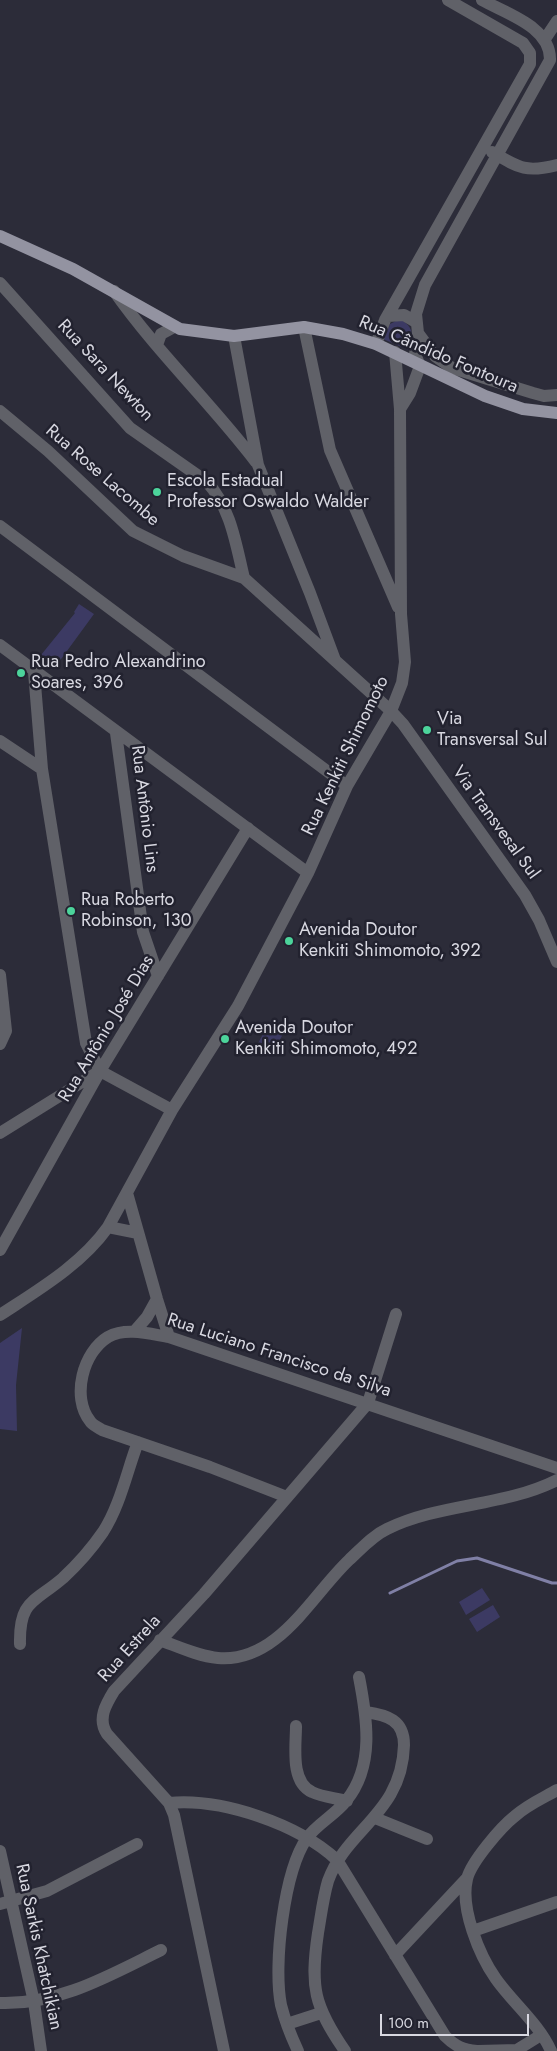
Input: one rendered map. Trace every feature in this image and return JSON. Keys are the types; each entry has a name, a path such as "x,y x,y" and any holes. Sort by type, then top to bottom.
{"main road":[{"name":"Rua Cândido Fontoura","path":"0,236 73,269 174,327 194,332 234,336 304,327 344,334 395,352 420,366 492,399 523,409 557,413"}],"street":[{"path":"376,344 378,333 528,69 530,54 523,43 448,0"},
{"path":"420,366 415,354 418,304 425,285 548,65 550,54 545,39 538,31 482,0"},
{"path":"545,39 557,20"},
{"path":"484,147 513,165 525,169 541,169 557,164"},
{"name":"Rua Sara Newton","path":"0,283 130,428 207,482 217,492 228,514 244,578"},
{"path":"114,291 137,324 225,421 258,465"},
{"path":"388,316 404,315 417,328 436,356 452,368 544,396 557,395"},
{"path":"157,345 161,334 174,327"},
{"path":"304,327 330,450 401,614"},
{"path":"234,336 258,465 310,592 336,662"},
{"name":"Rua Kenkiti Shimomoto","path":"0,1315 58,1276 96,1241 108,1227 172,1110 238,1006 308,873 347,786 392,711 404,674 401,614 400,409 395,352"},
{"name":"Rua Kenkiti Shimomoto","path":"400,409 406,402 420,366"},
{"path":"225,421 236,417 246,408"},
{"name":"Rua Rose Lacombe","path":"0,411 48,451 133,530 183,556 244,578"},
{"path":"0,526 347,786"},
{"name":"Via Transvesal Sul","path":"244,578 392,711 403,724 520,888 539,920 557,962"},
{"path":"0,645 116,733 308,873"},
{"path":"34,672 42,769 86,1044 100,1071 172,1110"},
{"name":"Rua Antônio Lins","path":"116,733 143,932 158,976"},
{"path":"0,741 42,769"},
{"name":"Rua Antônio José Dias","path":"0,1250 100,1071 248,828"},
{"path":"0,975 6,1031 0,1044"},
{"path":"0,1133 100,1071"},
{"path":"127,1193 156,1299 169,1337"},
{"path":"108,1227 138,1233"},
{"path":"134,1332 147,1317 156,1299"},
{"name":"Rua Estrela","path":"224,2051 184,1856 169,1803 116,1745 102,1726 106,1704 114,1691 204,1594 368,1403 396,1314"},
{"name":"Rua Luciano Francisco da Silva","path":"287,1497 102,1430 90,1422 82,1399 83,1374 89,1358 98,1345 109,1337 121,1333 134,1332 169,1337 557,1468"},
{"path":"20,1644 22,1615 28,1605 63,1578 104,1530 114,1510 138,1442"},
{"path":"160,1640 194,1653 219,1658 242,1656 265,1648 286,1630 334,1575 372,1538 386,1529 421,1517 516,1496 557,1480"},
{"path":"298,2051 287,2024 279,1988 283,1919 293,1870 308,1836 347,1801 357,1782 366,1755 366,1712 359,1677"},
{"path":"344,2051 321,2013 315,1994 313,1965 323,1901 337,1860 376,1818 397,1781 403,1758 404,1737 397,1722 383,1714 366,1712"},
{"path":"296,1726 297,1768 300,1782 313,1792 347,1801"},
{"path":"395,1955 467,1878 502,1827 517,1814 557,1790"},
{"path":"169,1803 186,1802 227,1806 308,1836 337,1860 445,2036 452,2044 465,2050 516,2050 541,2034"},
{"path":"376,1818 427,1839"},
{"path":"6,1903 47,1891 137,1844"},
{"name":"Rua Sarkis Khatchikian","path":"0,1851 6,1903 34,2002 41,2051"},
{"path":"467,1878 466,1894 472,1931 479,1951 495,1979 541,2034 551,2051"},
{"path":"472,1931 557,1902"},
{"path":"0,2003 34,2002 61,1995 109,1976 161,1950"},
{"path":"287,2024 321,2013"}],"shaded area":[{"path":"396,321 403,321 411,330 412,337 409,350 383,339 390,324"},
{"path":"79,604 94,614 56,666 41,655 75,613"},
{"path":"269,1023 284,1032 272,1055 256,1047"},
{"path":"22,1328 16,1385 17,1431 0,1429 0,1343"},
{"path":"482,1588 490,1600 466,1615 459,1602"},
{"path":"493,1605 500,1617 477,1632 469,1619"}],"waterway":[{"path":"390,1593 457,1561 477,1558 557,1583"}],"place":[{"name":"Escola Estadual Professor Oswaldo Walder","path":"157,492"},
{"name":"Rua Pedro Alexandrino Soares, 396","path":"21,673"},
{"name":"Via Transversal Sul","path":"427,730"},
{"name":"Rua Roberto Robinson, 130","path":"71,911"},
{"name":"Avenida Doutor Kenkiti Shimomoto, 392","path":"289,941"},
{"name":"Avenida Doutor Kenkiti Shimomoto, 492","path":"225,1039"}]}
